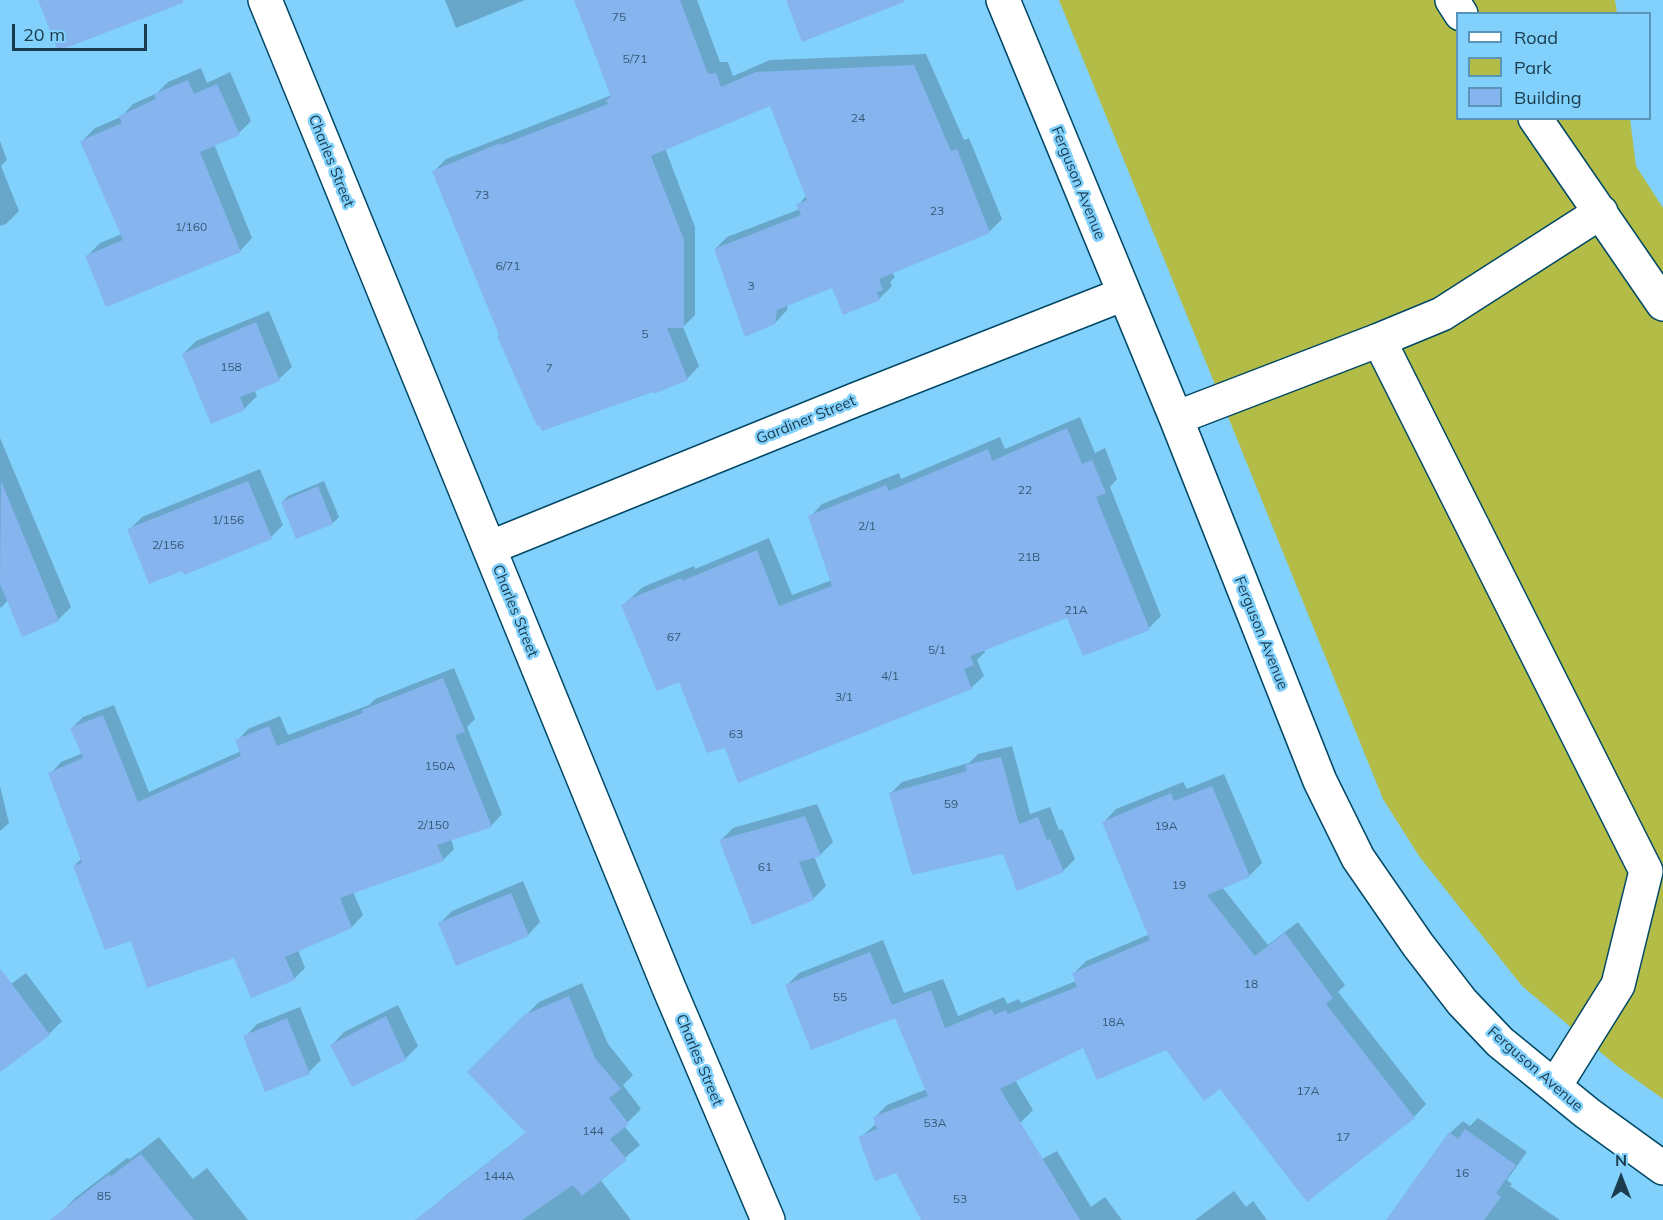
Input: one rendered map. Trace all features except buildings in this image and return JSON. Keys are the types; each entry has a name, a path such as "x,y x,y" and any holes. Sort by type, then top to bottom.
{"street":[{"name":"Charles Street","path":"266,0 669,988 768,1220"},
{"name":"Ferguson Avenue","path":"1003,0 1176,418 1320,781 1358,858 1418,945 1462,1002 1500,1041 1587,1113 1663,1168"},
{"path":"1536,120 1663,304"},
{"path":"1176,418 1442,314 1600,212"},
{"name":"Gardiner Street","path":"489,548 1124,294"},
{"path":"1379,340 1654,865 1618,986 1555,1086"}],"green space":[{"path":"1059,0 1615,0 1617,12 1456,12 1456,120 1630,120 1636,166 1663,208 1663,1099 1617,1066 1522,986 1419,856 1383,799"}]}
